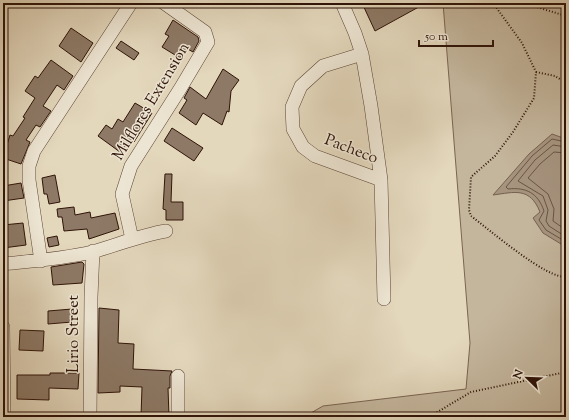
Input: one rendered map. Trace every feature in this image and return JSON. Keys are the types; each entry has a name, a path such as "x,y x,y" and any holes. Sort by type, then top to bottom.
{"street":[{"path":"41,260 29,180 29,166 34,151 131,3"},
{"name":"Milflores Extension","path":"132,239 122,194 128,173 208,42 205,32 164,3"},
{"path":"342,3 362,54 381,180 384,299"},
{"name":"Pacheco","path":"362,54 323,66 300,86 292,107 293,129 303,147 315,156 381,180"},
{"path":"3,264 56,260 166,231"},
{"name":"Lirio Street","path":"90,417 93,251"},
{"path":"3,327 4,417"},
{"path":"178,376 178,417"}],"path":[{"path":"494,3 527,4 566,16"},
{"path":"494,3 522,43 536,72 534,98 495,156 471,177 469,210 471,216 546,272 557,276 566,276"},
{"path":"536,72 555,76 566,82"},
{"path":"429,417 471,392 566,372"}],"shaded area":[{"path":"443,3 566,3 566,417 304,417 323,406 466,389 470,343"}],"water":[{"path":"552,134 566,139 566,247 543,233 533,218 540,212 532,198 515,192 493,195 529,154"}],"building":[{"path":"362,3 426,3 375,31"},
{"path":"173,20 198,37 199,41 193,52 186,48 180,58 162,47 169,36 165,34"},
{"path":"71,28 93,43 81,62 59,46"},
{"path":"121,41 139,53 134,60 116,48"},
{"path":"51,60 73,76 64,90 57,85 43,106 51,111 40,127 36,125 26,140 30,142 21,164 3,158 10,135 13,136 25,118 23,117 35,98 25,91 35,76 38,78"},
{"path":"223,69 239,80 231,91 229,112 227,111 222,125 203,113 196,125 179,113 187,100 184,98 190,87 206,99"},
{"path":"135,103 152,113 134,142 132,140 127,147 125,146 120,152 98,136 106,125 112,129 118,119 123,122"},
{"path":"172,128 203,148 194,161 164,141"},
{"path":"165,174 172,174 171,202 183,202 183,220 166,220 166,210 163,209"},
{"path":"55,175 60,202 49,204 47,194 44,194 42,178"},
{"path":"21,183 24,198 3,201 3,186"},
{"path":"74,207 75,215 90,212 91,218 115,213 119,229 89,239 87,229 64,231 62,217 58,217 57,209"},
{"path":"23,223 26,245 3,248 3,225"},
{"path":"57,236 59,245 49,247 47,238"},
{"path":"82,262 84,264 82,283 53,285 51,267"},
{"path":"99,308 119,310 118,343 134,344 133,369 172,371 170,376 170,388 168,388 169,417 141,417 142,387 120,386 120,392 98,393"},
{"path":"72,309 72,322 48,324 48,311"},
{"path":"20,330 44,331 43,351 19,350"},
{"path":"50,373 79,373 78,389 49,388 49,400 17,399 17,375 50,375"}]}
